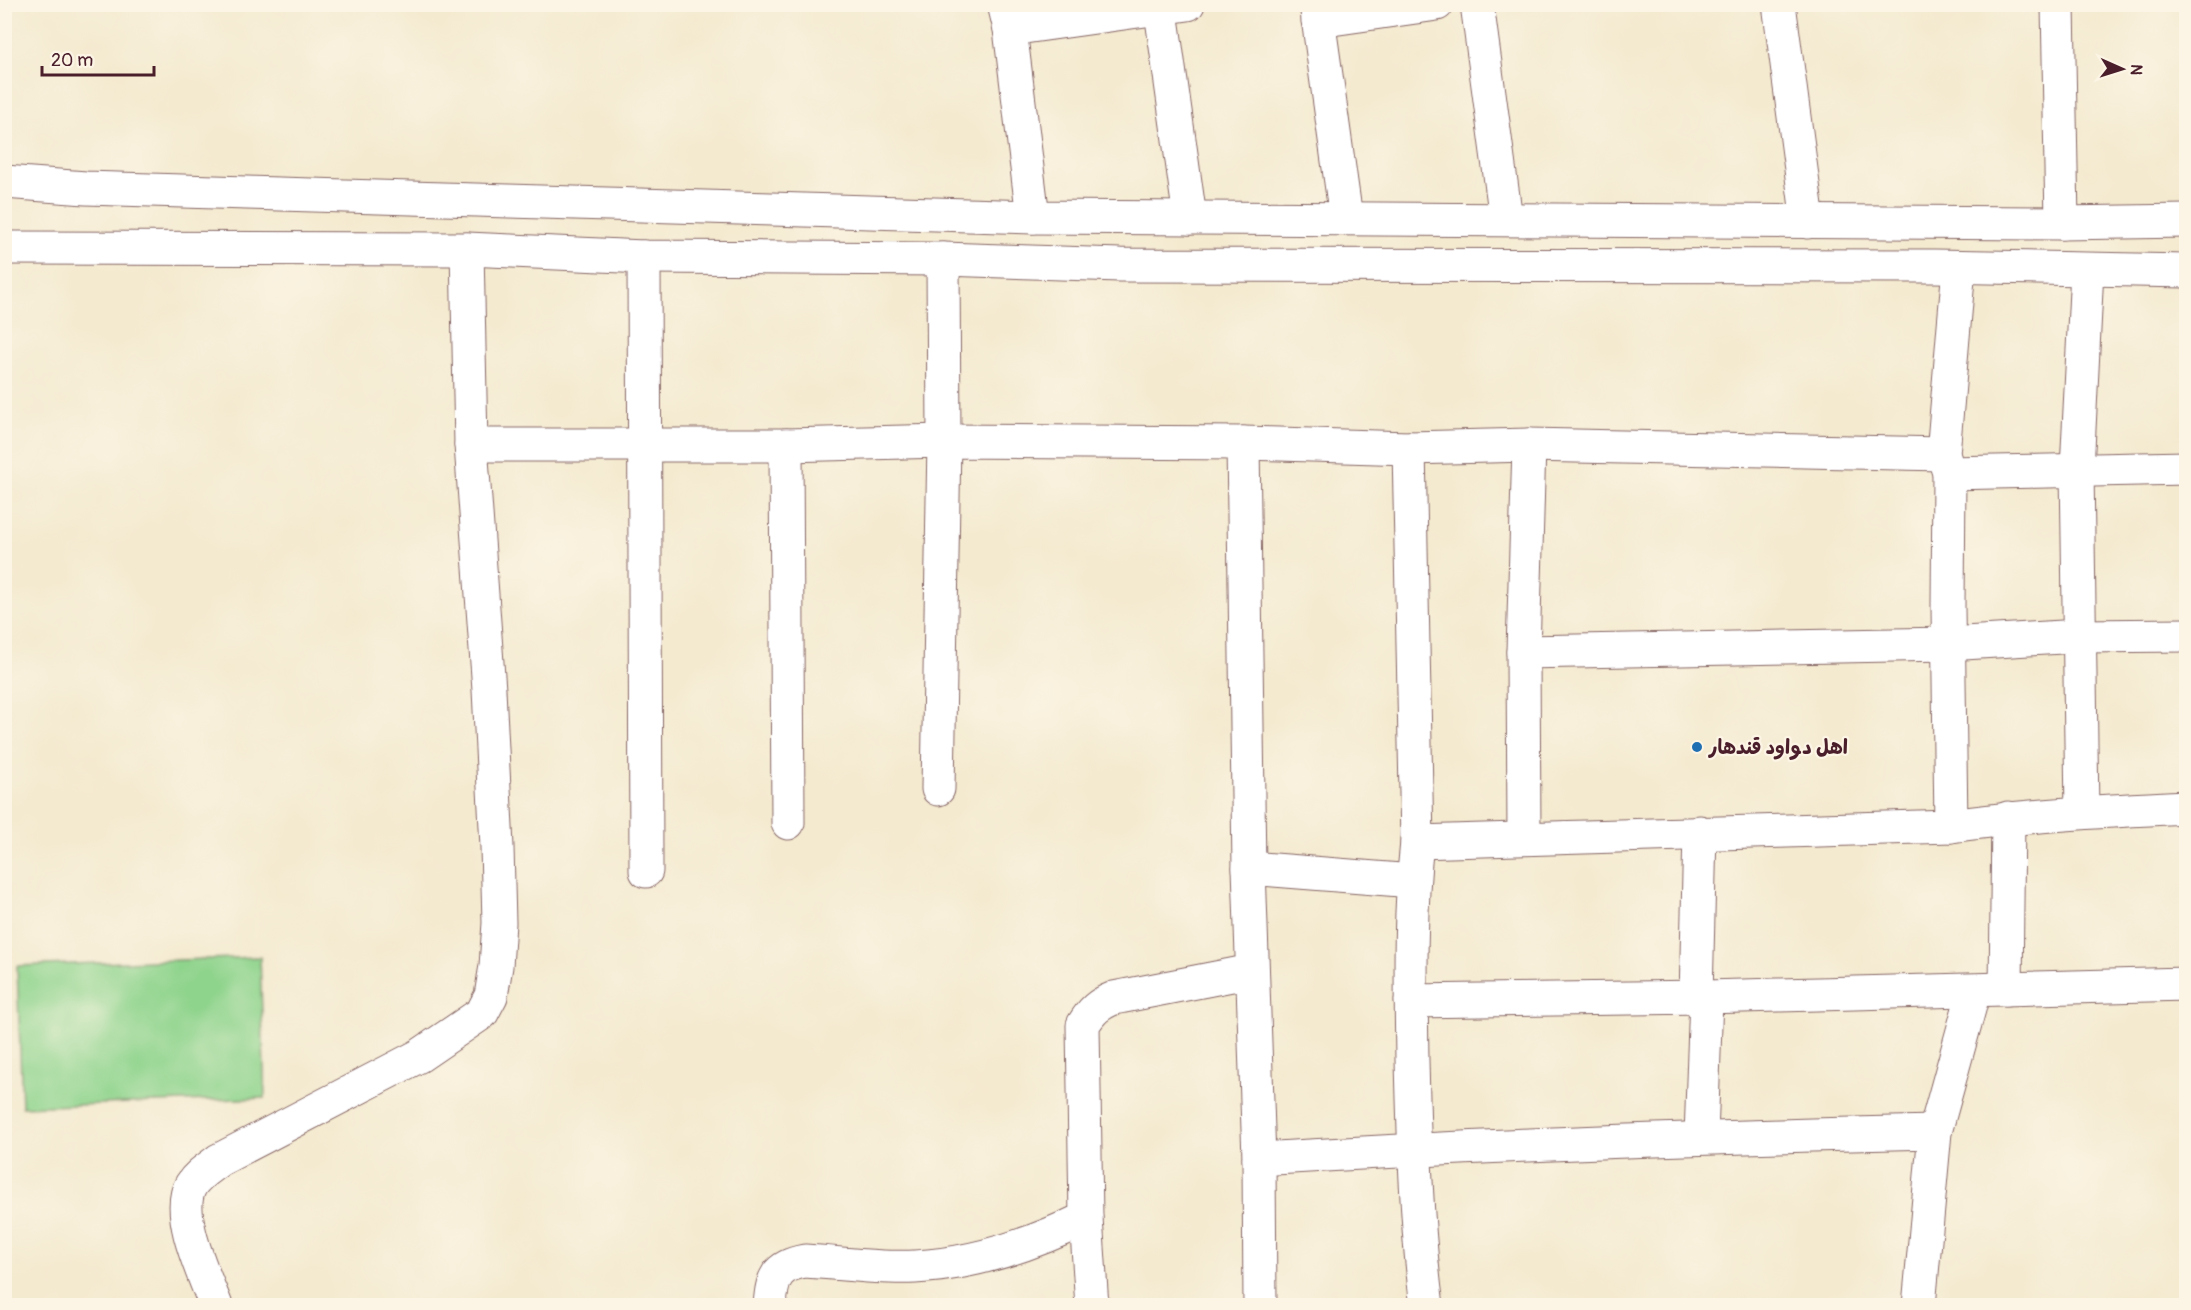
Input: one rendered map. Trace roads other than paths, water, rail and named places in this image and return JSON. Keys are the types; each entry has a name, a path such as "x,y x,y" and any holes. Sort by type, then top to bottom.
{"street":[{"path":"1346,218 1317,13 1437,4"},
{"path":"1477,4 1506,219"},
{"path":"1779,4 1808,222"},
{"path":"2058,4 2062,224"},
{"path":"1034,217 1007,17 1170,6 1190,218"},
{"path":"4,182 86,188 1034,217 2062,224 2187,221"},
{"path":"4,248 467,249 644,257 943,259 1120,265 1959,267 2187,271"},
{"path":"216,1305 188,1228 186,1207 190,1187 200,1174 219,1160 419,1056 482,1013 491,996 499,923 497,847 489,690 471,445 467,249"},
{"path":"644,257 646,871"},
{"path":"938,789 944,441 943,259"},
{"path":"1951,826 1946,464 1959,267"},
{"path":"2082,812 2077,469 2087,270"},
{"path":"471,445 786,445 944,441 1243,443 1409,448 1528,445 2077,469 2187,468"},
{"path":"1243,443 1249,868 1260,1305"},
{"path":"786,445 788,823"},
{"path":"1524,837 1523,652 1528,445"},
{"path":"1409,448 1417,842 1413,881 1411,1001 1414,1149 1420,1255 1426,1305"},
{"path":"1523,652 1948,644 2079,636 2187,635"},
{"path":"1417,842 1951,826 2008,818 2082,812 2187,807"},
{"path":"1919,1305 1935,1132 1990,990 2008,818"},
{"path":"1700,832 1701,1137"},
{"path":"1249,868 1413,881"},
{"path":"1092,1305 1086,1218 1083,1024 1098,1005 1114,998 1252,971"},
{"path":"1411,1001 1701,997 2187,984"},
{"path":"1258,1159 1414,1149 1701,1137 1935,1132"},
{"path":"770,1305 774,1279 778,1271 797,1262 912,1267 954,1264 1065,1229 1086,1218"}],"place":[{"name":"اهل دواود قندهار","path":"1697,747"}]}
